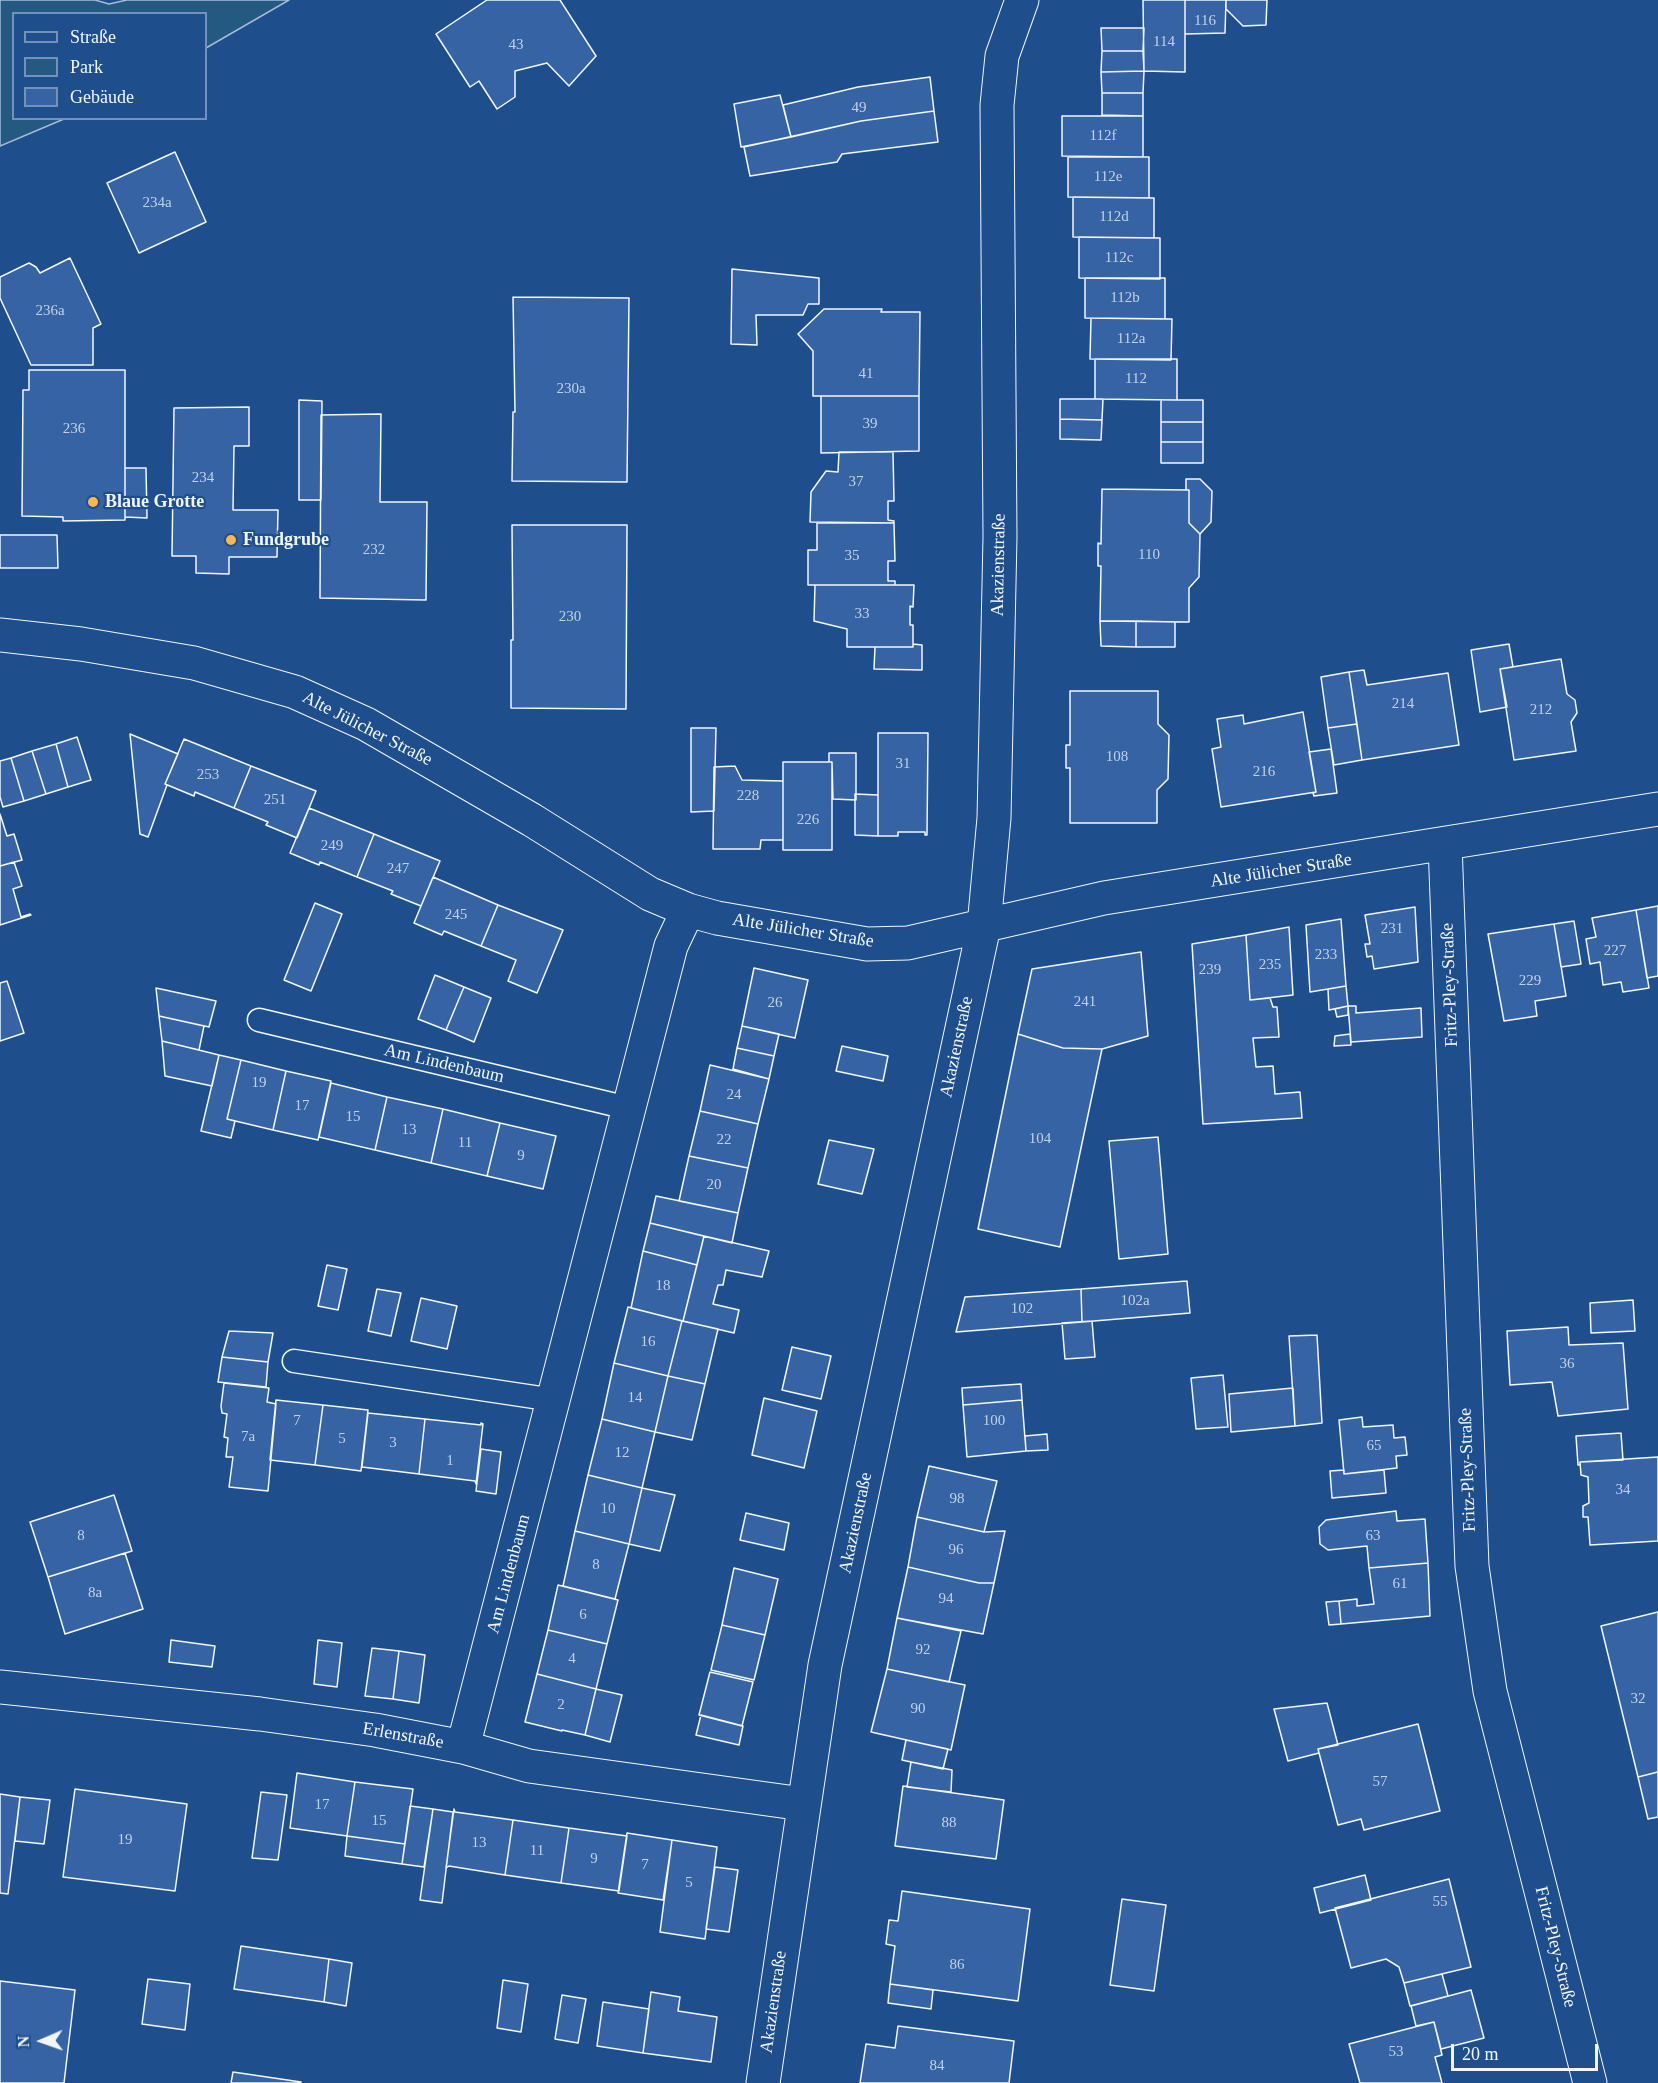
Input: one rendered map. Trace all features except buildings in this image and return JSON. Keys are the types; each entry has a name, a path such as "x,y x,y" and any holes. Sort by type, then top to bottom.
{"street":[{"name":"Akazienstraße","path":"763,2083 825,1665 984,926 994,818 1000,537 997,105 1002,56 1022,0"},
{"name":"Alte Jülicher Straße","path":"0,635 81,644 194,663 295,692 366,724 532,820 650,894 717,918 867,944 908,943 1104,898 1658,809"},
{"name":"Fritz-Pley-Straße","path":"1445,844 1472,1566 1490,1691 1590,2083"},
{"name":"Am Lindenbaum","path":"464,1747 671,946 688,909"},
{"name":"Erlenstraße","path":"0,1687 375,1730 464,1747 529,1766 803,1804"}],"lane":[{"name":"Am Lindenbaum","path":"259,1020 628,1108"},
{"path":"294,1361 554,1400"}],"green space":[{"path":"0,0 95,0 109,4 127,0 289,0 207,47 207,12 12,12 12,120 62,120 0,146"}],"place":[{"name":"Blaue Grotte","path":"93,502"},
{"name":"Fundgrube","path":"231,540"}]}
